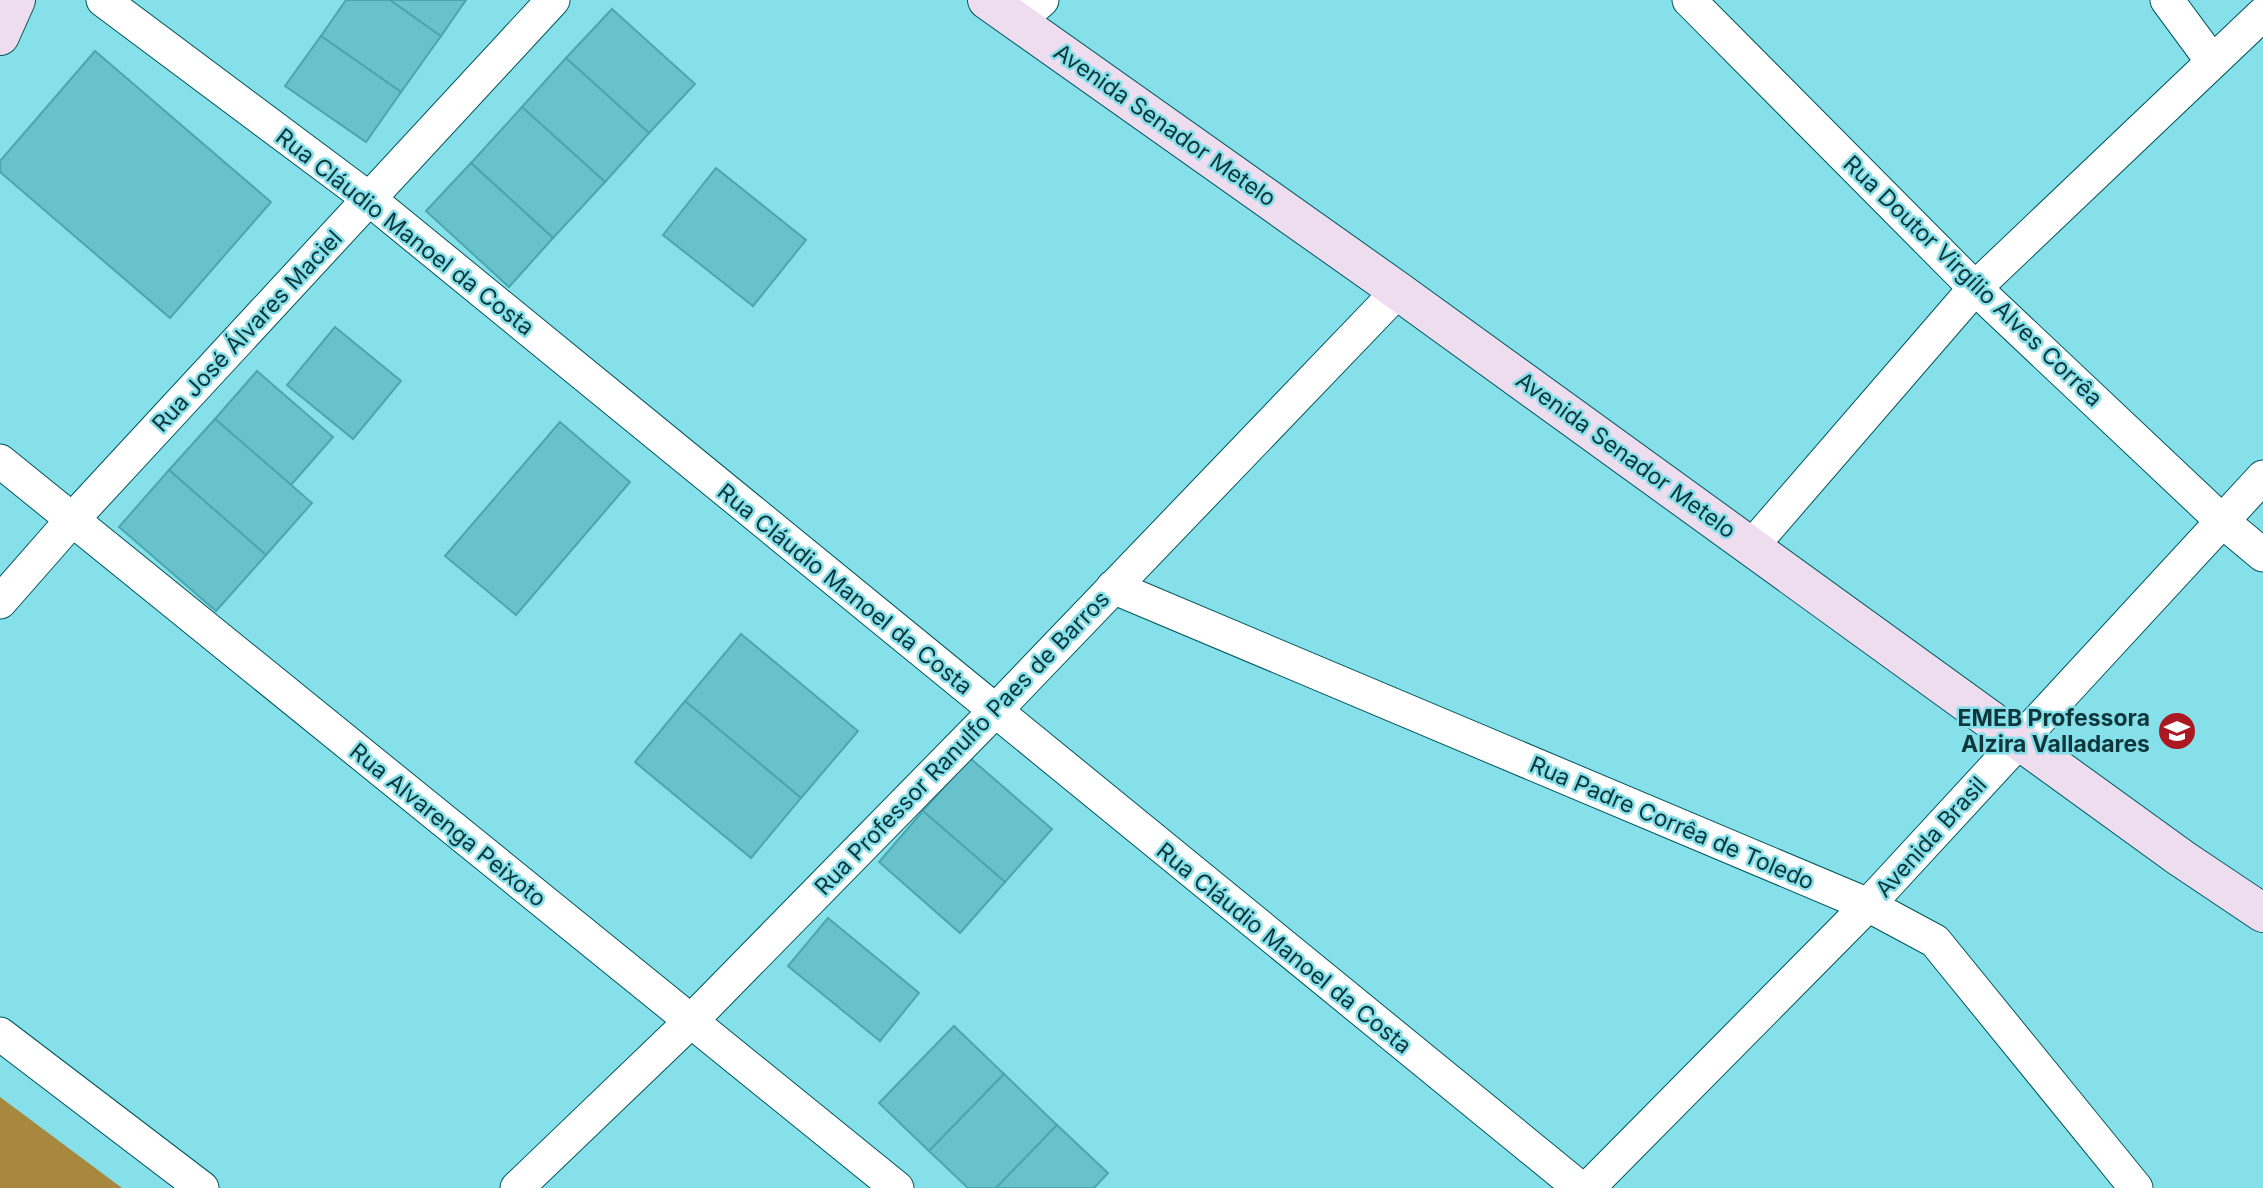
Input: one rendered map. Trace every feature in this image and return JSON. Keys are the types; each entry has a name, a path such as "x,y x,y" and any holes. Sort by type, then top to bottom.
{"main road":[{"path":"0,36 16,0"},
{"name":"Avenida Senador Metelo","path":"987,0 1030,10 1398,290 2180,858 2263,913"}],"street":[{"name":"Rua Cláudio Manoel da Costa","path":"103,0 368,198 1580,1188"},
{"name":"Rua José Álvares Maciel","path":"0,601 553,0"},
{"name":"Rua Doutor Virgílio Alves Corrêa","path":"1689,0 1975,288 2221,520 2263,555"},
{"path":"2167,0 2212,61"},
{"path":"1752,546 1975,288 2263,14"},
{"name":"Rua Professor Ranulfo Paes de Barros","path":"517,1188 691,1021 994,712 1398,290"},
{"name":"Rua Alvarenga Peixoto","path":"0,461 897,1188"},
{"name":"Avenida Brasil","path":"1588,1188 1868,905 2263,477"},
{"name":"Rua Padre Corrêa de Toledo","path":"1113,587 1868,905 1935,942 2136,1188"},
{"path":"0,1034 202,1188"}],"shaded area":[{"path":"0,1097 122,1188 0,1188"}],"building":[{"path":"346,0 390,0 441,36 401,92 321,36"},
{"path":"390,0 466,0 441,36"},
{"path":"612,9 695,84 649,133 566,58"},
{"path":"321,36 401,92 366,142 285,86"},
{"path":"95,51 271,202 170,318 0,172 0,161"},
{"path":"566,58 649,133 605,182 522,107"},
{"path":"522,107 605,182 553,238 471,163"},
{"path":"471,163 553,238 509,287 426,211"},
{"path":"716,168 806,240 753,306 663,235"},
{"path":"335,327 401,381 353,439 287,385"},
{"path":"257,371 333,437 291,485 215,419"},
{"path":"215,419 312,503 266,555 169,470"},
{"path":"560,422 630,482 516,615 445,556"},
{"path":"169,470 266,555 216,611 119,527"},
{"path":"741,634 858,731 801,798 685,701"},
{"path":"685,701 801,798 751,858 635,762"},
{"path":"970,758 1052,829 1005,882 923,811"},
{"path":"923,811 1005,882 960,933 879,862"},
{"path":"828,918 919,993 880,1041 788,966"},
{"path":"954,1026 1004,1074 929,1151 879,1103"},
{"path":"1004,1074 1057,1125 996,1188 968,1188 929,1151"},
{"path":"1057,1125 1108,1173 1094,1188 996,1188"}],"place":[{"name":"EMEB Professora Alzira Valladares","path":"2177,731"}]}
